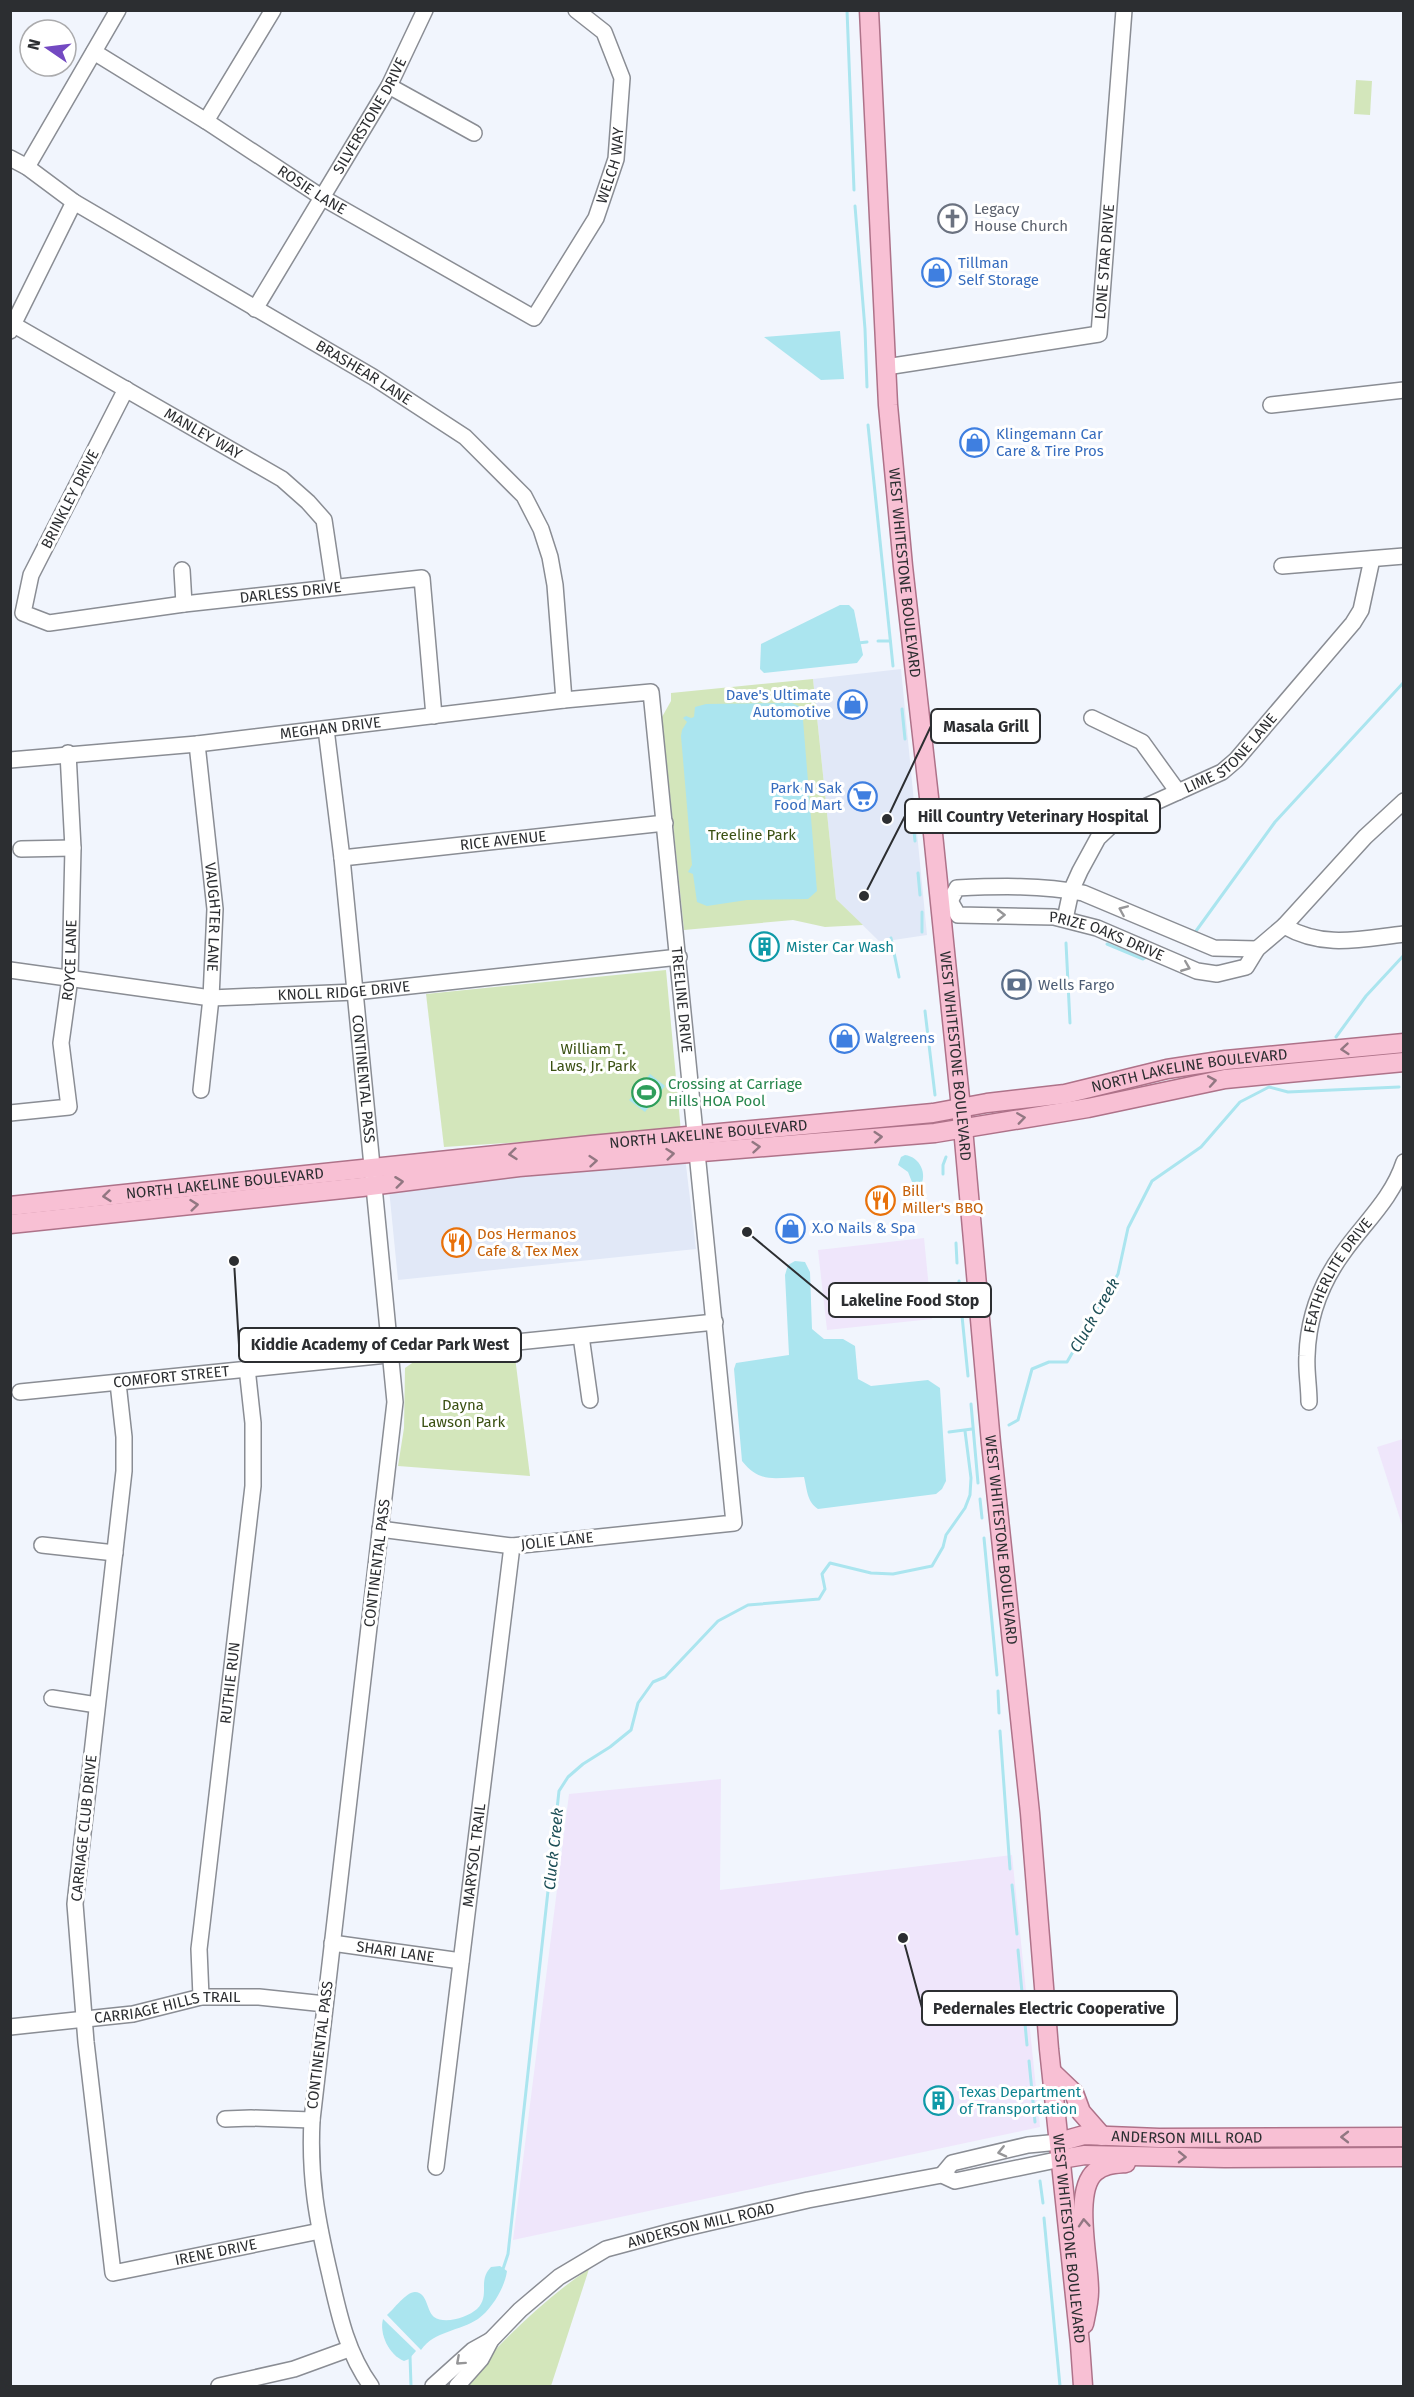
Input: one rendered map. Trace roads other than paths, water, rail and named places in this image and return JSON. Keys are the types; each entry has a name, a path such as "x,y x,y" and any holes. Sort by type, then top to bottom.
{"main road":[{"name":"WEST WHITESTONE BOULEVARD","path":"869,10 886,367 903,566 945,901 991,1443 1030,1813 1052,2072 1083,2386"},
{"name":"NORTH LAKELINE BOULEVARD","path":"10,1206 374,1177 697,1144 933,1113 987,1102 1065,1094 1167,1069 1226,1060 1404,1043"},
{"name":"NORTH LAKELINE BOULEVARD","path":"697,1144 935,1133 1088,1108 1226,1079 1404,1062"},
{"name":"NORTH LAKELINE BOULEVARD","path":"10,1224 374,1177"},
{"path":"1052,2072 1074,2093 1081,2112 1101,2136"},
{"name":"ANDERSON MILL ROAD","path":"1060,2150 1084,2135 1159,2138 1404,2137"},
{"name":"ANDERSON MILL ROAD","path":"1060,2150 1085,2155 1404,2157"},
{"path":"1080,2344 1089,2292 1083,2209 1092,2176 1107,2165 1144,2163 1155,2156"}],"street":[{"path":"27,167 118,10"},
{"path":"206,121 273,10"},
{"name":"SILVERSTONE DRIVE","path":"255,309 389,86 425,10"},
{"name":"WELCH WAY","path":"534,318 596,218 616,159 622,78 604,32 576,10"},
{"name":"LONE STAR DRIVE","path":"886,367 1099,334 1124,10"},
{"name":"ROSIE LANE","path":"94,52 206,121 323,198 534,318"},
{"path":"389,86 474,134"},
{"name":"BRASHEAR LANE","path":"10,158 27,167 74,202 373,377 465,437 524,496 540,529 550,557 555,585 564,700"},
{"path":"12,328 74,202"},
{"name":"MANLEY WAY","path":"12,328 126,388 211,440 282,479 324,520 334,587"},
{"name":"BRINKLEY DRIVE","path":"22,613 31,575 126,388"},
{"path":"1271,405 1404,390"},
{"path":"1282,566 1404,556"},
{"name":"LIME STONE LANE","path":"1065,919 1071,891 1098,838 1118,819 1222,772 1236,760 1353,623 1361,610 1372,559"},
{"path":"182,570 184,604"},
{"name":"DARLESS DRIVE","path":"22,613 49,623 184,604 422,578 434,716"},
{"name":"MEGHAN DRIVE","path":"10,760 68,753 197,744 564,700 651,692"},
{"name":"TREELINE DRIVE","path":"651,692 734,1523"},
{"path":"1092,718 1142,742 1178,792"},
{"name":"CONTINENTAL PASS","path":"326,729 342,858 395,1402 312,2120 312,2181 320,2231 349,2349 371,2386"},
{"name":"VAUGHTER LANE","path":"197,744 215,909 211,998 201,1090"},
{"name":"ROYCE LANE","path":"10,1113 69,1107 61,1043 70,978 73,848 68,753"},
{"name":"PRIZE OAKS DRIVE","path":"1257,949 1214,948 1071,891 1001,886 957,888 945,901 958,915 1036,915 1065,919 1097,928 1208,974 1231,972 1246,967 1257,949 1284,926 1365,837 1404,801"},
{"name":"RICE AVENUE","path":"342,858 665,823"},
{"path":"21,849 73,848"},
{"path":"1284,926 1302,936 1335,942 1404,934"},
{"name":"KNOLL RIDGE DRIVE","path":"10,970 211,998 355,992 679,957"},
{"name":"FEATHERLITE DRIVE","path":"1309,1402 1307,1357 1313,1312 1320,1293 1343,1252 1390,1193 1404,1162"},
{"name":"COMFORT STREET","path":"20,1392 715,1322"},
{"path":"581,1336 590,1400"},
{"name":"RUTHIE RUN","path":"201,1997 202,1924 254,1486 253,1423 247,1368"},
{"name":"CARRIAGE CLUB DRIVE","path":"113,2273 84,2019 75,1904 124,1471 124,1437 118,1383"},
{"name":"JOLIE LANE","path":"380,1529 512,1546 734,1523"},
{"path":"42,1545 114,1553"},
{"name":"MARYSOL TRAIL","path":"436,2167 512,1546"},
{"path":"52,1698 97,1706"},
{"name":"SHARI LANE","path":"332,1943 461,1961"},
{"name":"CARRIAGE HILLS TRAIL","path":"10,2027 133,2014 201,1997 259,1998 325,2004"},
{"path":"225,2119 312,2120"},
{"name":"ANDERSON MILL ROAD","path":"433,2386 473,2350 491,2340 520,2310 559,2277 606,2249 673,2231 797,2203 942,2175 952,2163 1028,2145 1060,2150"},
{"name":"IRENE DRIVE","path":"113,2273 320,2231"},
{"name":"ANDERSON MILL ROAD","path":"457,2386 482,2359 491,2340"},
{"path":"219,2386 294,2369 349,2349"}],"water":[{"path":"840,331 844,379 821,380 764,337"},
{"path":"840,605 849,605 854,610 863,655 857,663 764,673 760,669 761,644"},
{"name":"Treeline Park","path":"792,703 799,706 803,720 817,891 808,899 747,900 707,906 697,902 693,874 688,872 692,865 681,736 687,722 683,718 694,717 695,707 706,704"},
{"name":"Crossing at Carriage Hills HOA Pool","path":"650,1074 665,1086 645,1112 629,1100"},
{"path":"905,1155 915,1159 921,1167 923,1177 920,1187 914,1187 908,1172 898,1165 901,1157"},
{"path":"795,1261 805,1262 810,1272 812,1329 824,1339 843,1339 855,1346 858,1379 871,1386 928,1380 940,1388 946,1481 936,1494 818,1509 810,1499 804,1477 763,1477 749,1469 742,1461 734,1369 736,1363 789,1355 785,1275 788,1265"},
{"path":"500,2266 507,2271 506,2277 501,2291 488,2310 471,2323 433,2339 421,2350 387,2315 404,2298 415,2292 422,2295 434,2317 450,2320 468,2315 481,2304 487,2272 491,2267"},
{"path":"383,2319 416,2351 409,2359 404,2361 399,2358 386,2343 382,2331"}],"waterway":[{"path":"847,10 854,190"},
{"path":"855,206 865,329 867,387"},
{"path":"868,425 893,666"},
{"path":"878,641 890,641"},
{"path":"858,643 867,642"},
{"path":"1196,931 1275,822 1404,682"},
{"path":"902,709 905,739"},
{"path":"912,813 915,841"},
{"path":"918,873 920,895"},
{"path":"922,912 922,932"},
{"path":"891,938 899,977"},
{"path":"1066,943 1070,1023"},
{"path":"1107,944 1143,959 1148,956"},
{"name":"Cluck Creek","path":"1336,1037 1366,996 1404,955"},
{"path":"925,1011 935,1095"},
{"name":"Cluck Creek","path":"1009,1425 1018,1420 1032,1369 1049,1362 1067,1362 1118,1274 1128,1228 1152,1181 1201,1147 1240,1102 1269,1087 1288,1092 1399,1087"},
{"path":"943,1174 946,1157"},
{"path":"956,1243 957,1263"},
{"path":"959,1281 960,1290"},
{"path":"961,1306 968,1376"},
{"path":"971,1404 978,1483"},
{"path":"949,1432 972,1429"},
{"name":"Cluck Creek","path":"502,2272 508,2254 559,1791 568,1777 583,1764 631,1730 638,1703 653,1682 665,1677 718,1621 748,1605 819,1599 825,1589 822,1574 830,1563 871,1573 893,1574 932,1566 943,1547 946,1535 965,1508 970,1495 971,1478 965,1431"},
{"path":"980,1499 982,1518"},
{"path":"984,1538 997,1675"},
{"path":"998,1691 999,1713"},
{"path":"1000,1731 1010,1869"},
{"path":"1012,1885 1017,1934"},
{"path":"1018,1950 1027,2045"},
{"path":"1029,2061 1035,2122"},
{"path":"1040,2181 1043,2203"},
{"path":"1044,2218 1060,2386"},
{"name":"Cluck Creek","path":"410,2356 411,2386"}],"place":[{"name":"Legacy House Church","path":"953,218"},
{"name":"Tillman Self Storage","path":"937,272"},
{"name":"Klingemann Car Care & Tire Pros","path":"975,443"},
{"name":"Dave's Ultimate Automotive","path":"852,704"},
{"name":"Park N Sak Food Mart","path":"863,797"},
{"name":"Masala Grill","path":"887,819"},
{"name":"Hill Country Veterinary Hospital","path":"864,896"},
{"name":"Mister Car Wash","path":"765,947"},
{"name":"Wells Fargo","path":"1017,985"},
{"name":"Walgreens","path":"844,1038"},
{"name":"Crossing at Carriage Hills HOA Pool","path":"647,1093"},
{"name":"Bill Miller's BBQ","path":"881,1200"},
{"name":"X.O Nails & Spa","path":"791,1228"},
{"name":"Lakeline Food Stop","path":"747,1232"},
{"name":"Dos Hermanos Cafe & Tex Mex","path":"456,1243"},
{"name":"Kiddie Academy of Cedar Park West","path":"234,1261"},
{"name":"Pedernales Electric Cooperative","path":"903,1938"},
{"name":"Texas Department of Transportation","path":"938,2101"}],"park label":[{"name":"William T. Laws, Jr. Park","path":"593,1058"},
{"name":"Dayna Lawson Park","path":"463,1414"}]}
